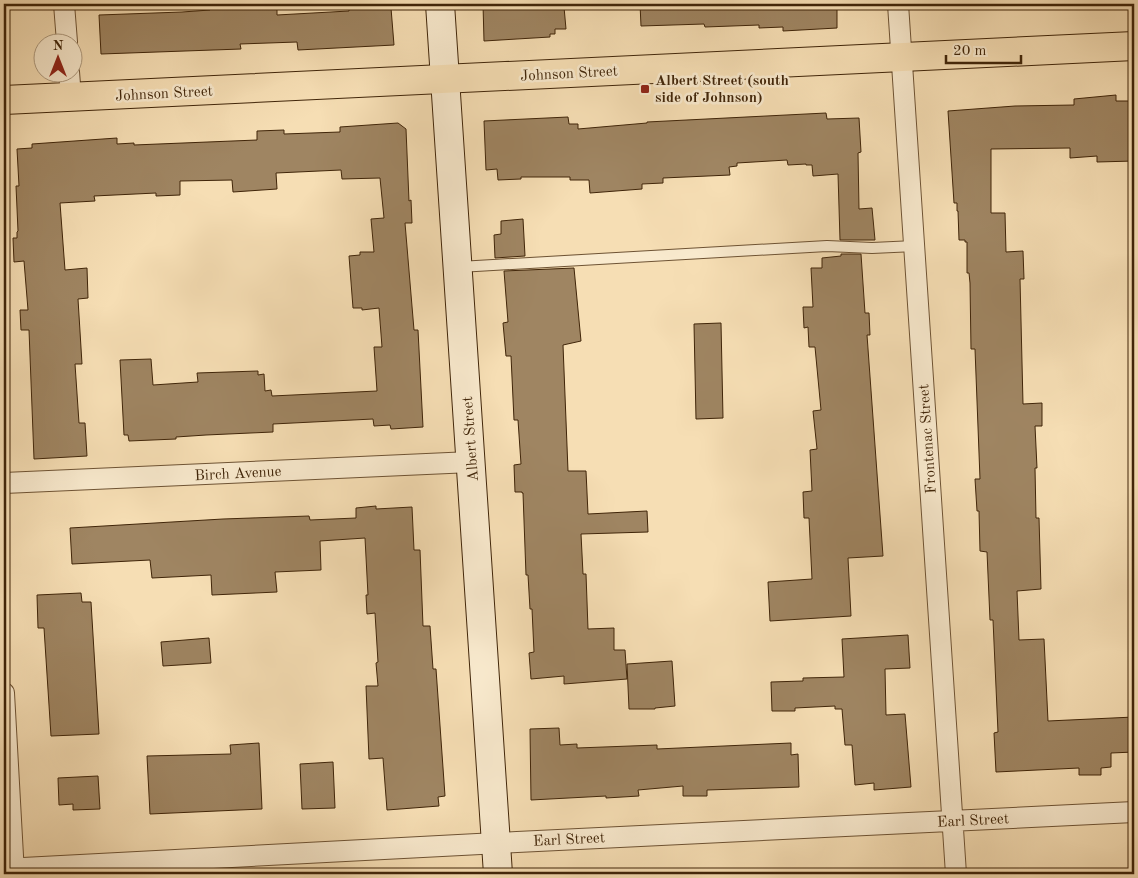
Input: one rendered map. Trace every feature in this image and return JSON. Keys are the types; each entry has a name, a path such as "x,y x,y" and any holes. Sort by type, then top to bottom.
{"main road":[{"name":"Johnson Street","path":"4,100 70,85 444,79 1134,46"}],"street":[{"path":"64,4 66,32"},
{"name":"Albert Street","path":"440,4 498,874"},
{"name":"Frontenac Street","path":"898,4 956,874"},
{"name":"Birch Avenue","path":"4,483 471,462"},
{"path":"4,693 10,871"},
{"name":"Earl Street","path":"10,871 496,843 1134,812"}],"lane":[{"path":"457,267 827,246 872,248 914,246"}],"building":[{"path":"277,4 277,15 349,11 349,4 368,4 368,9 391,8 394,45 298,50 297,42 240,44 241,49 101,54 99,15 182,12 210,10 210,7"},
{"path":"483,4 551,4 552,8 564,7 566,29 555,29 555,34 550,34 550,37 484,41"},
{"path":"640,4 837,4 837,28 783,31 783,27 759,28 759,25 705,27 704,24 641,26"},
{"path":"1116,95 1116,101 1131,101 1134,161 1097,162 1097,156 1070,158 1070,148 991,149 991,213 1005,213 1006,252 1023,251 1024,279 1020,279 1023,404 1042,403 1042,426 1035,426 1037,468 1035,468 1036,518 1039,518 1041,589 1017,591 1019,640 1044,639 1048,721 1134,717 1134,752 1111,753 1111,767 1101,768 1101,775 1079,775 1079,768 996,772 994,733 998,732 993,620 990,620 987,552 980,551 979,511 977,511 975,479 980,479 975,349 971,349 967,242 959,240 957,203 954,203 948,111 1015,106 1074,105 1074,99"},
{"path":"826,113 827,119 859,118 861,152 858,153 859,209 872,208 875,240 840,240 838,174 813,176 812,165 788,165 787,160 737,163 737,166 729,167 730,175 663,178 663,183 642,184 642,189 590,193 589,180 570,180 570,177 521,177 521,179 498,180 497,169 486,170 484,121 568,117 569,124 578,124 578,129 647,122"},
{"path":"398,123 406,129 409,201 411,200 412,223 405,223 414,330 418,330 423,427 391,429 390,425 374,426 373,419 273,424 273,432 176,437 176,439 129,441 128,435 124,435 120,360 151,359 153,385 198,382 197,373 258,371 258,375 264,374 265,391 271,390 272,396 377,391 374,347 382,347 379,308 362,310 362,308 353,308 349,256 360,255 360,252 374,252 371,219 384,218 380,178 342,179 341,170 276,173 277,189 233,192 232,180 180,181 180,195 156,196 156,193 94,196 95,201 60,203 65,270 87,268 88,298 78,299 82,364 75,364 79,423 85,423 87,456 34,459 29,330 21,330 20,310 28,310 24,261 14,262 13,238 17,238 18,231 16,186 19,186 17,149 32,148 32,144 117,138 117,144 134,143 134,145 257,140 257,131 284,130 284,134 340,132 340,127"},
{"path":"523,219 525,256 495,258 494,235 501,234 501,221"},
{"path":"841,254 861,254 865,313 869,313 870,335 867,335 883,556 848,558 851,616 770,621 768,582 812,579 809,518 804,518 803,492 812,491 810,450 817,449 813,411 821,410 815,347 809,347 808,327 804,328 803,307 813,307 811,268 822,268 822,258 841,256"},
{"path":"574,268 581,341 563,345 568,471 586,471 588,514 647,511 648,532 581,534 583,574 586,574 588,629 614,628 614,650 625,650 627,679 564,684 564,676 531,679 529,653 534,652 532,609 530,609 528,575 526,575 523,493 515,492 514,465 521,464 518,420 514,420 511,356 506,356 503,323 508,322 504,271"},
{"path":"721,323 723,418 696,419 694,324"},
{"path":"376,506 376,509 412,507 414,550 420,550 423,626 430,626 433,669 436,669 445,796 438,797 439,806 387,810 383,758 369,759 366,686 378,686 376,663 378,662 375,613 367,614 365,538 320,541 321,570 275,572 277,592 212,595 211,575 152,578 150,560 72,564 70,528 223,519 309,516 310,520 356,518 356,508"},
{"path":"81,593 82,602 91,602 99,734 51,736 44,628 38,628 37,595"},
{"path":"908,635 910,668 885,669 886,715 905,714 911,787 874,790 874,783 855,785 852,745 845,745 842,709 835,709 835,706 795,708 795,711 772,711 771,682 803,681 803,678 844,677 842,639"},
{"path":"209,638 211,663 163,666 161,642"},
{"path":"672,661 675,706 655,709 629,709 627,664"},
{"path":"559,728 560,745 577,744 577,748 657,745 657,749 791,743 791,755 798,754 799,787 707,790 707,796 683,796 683,786 638,790 639,796 531,800 530,729"},
{"path":"259,743 262,809 150,814 147,756 231,754 230,745"},
{"path":"333,762 335,808 302,809 300,764"},
{"path":"98,776 100,809 73,810 73,804 59,805 58,778"}],"place":[{"name":"Albert Street (south side of Johnson)","path":"645,89"}]}
